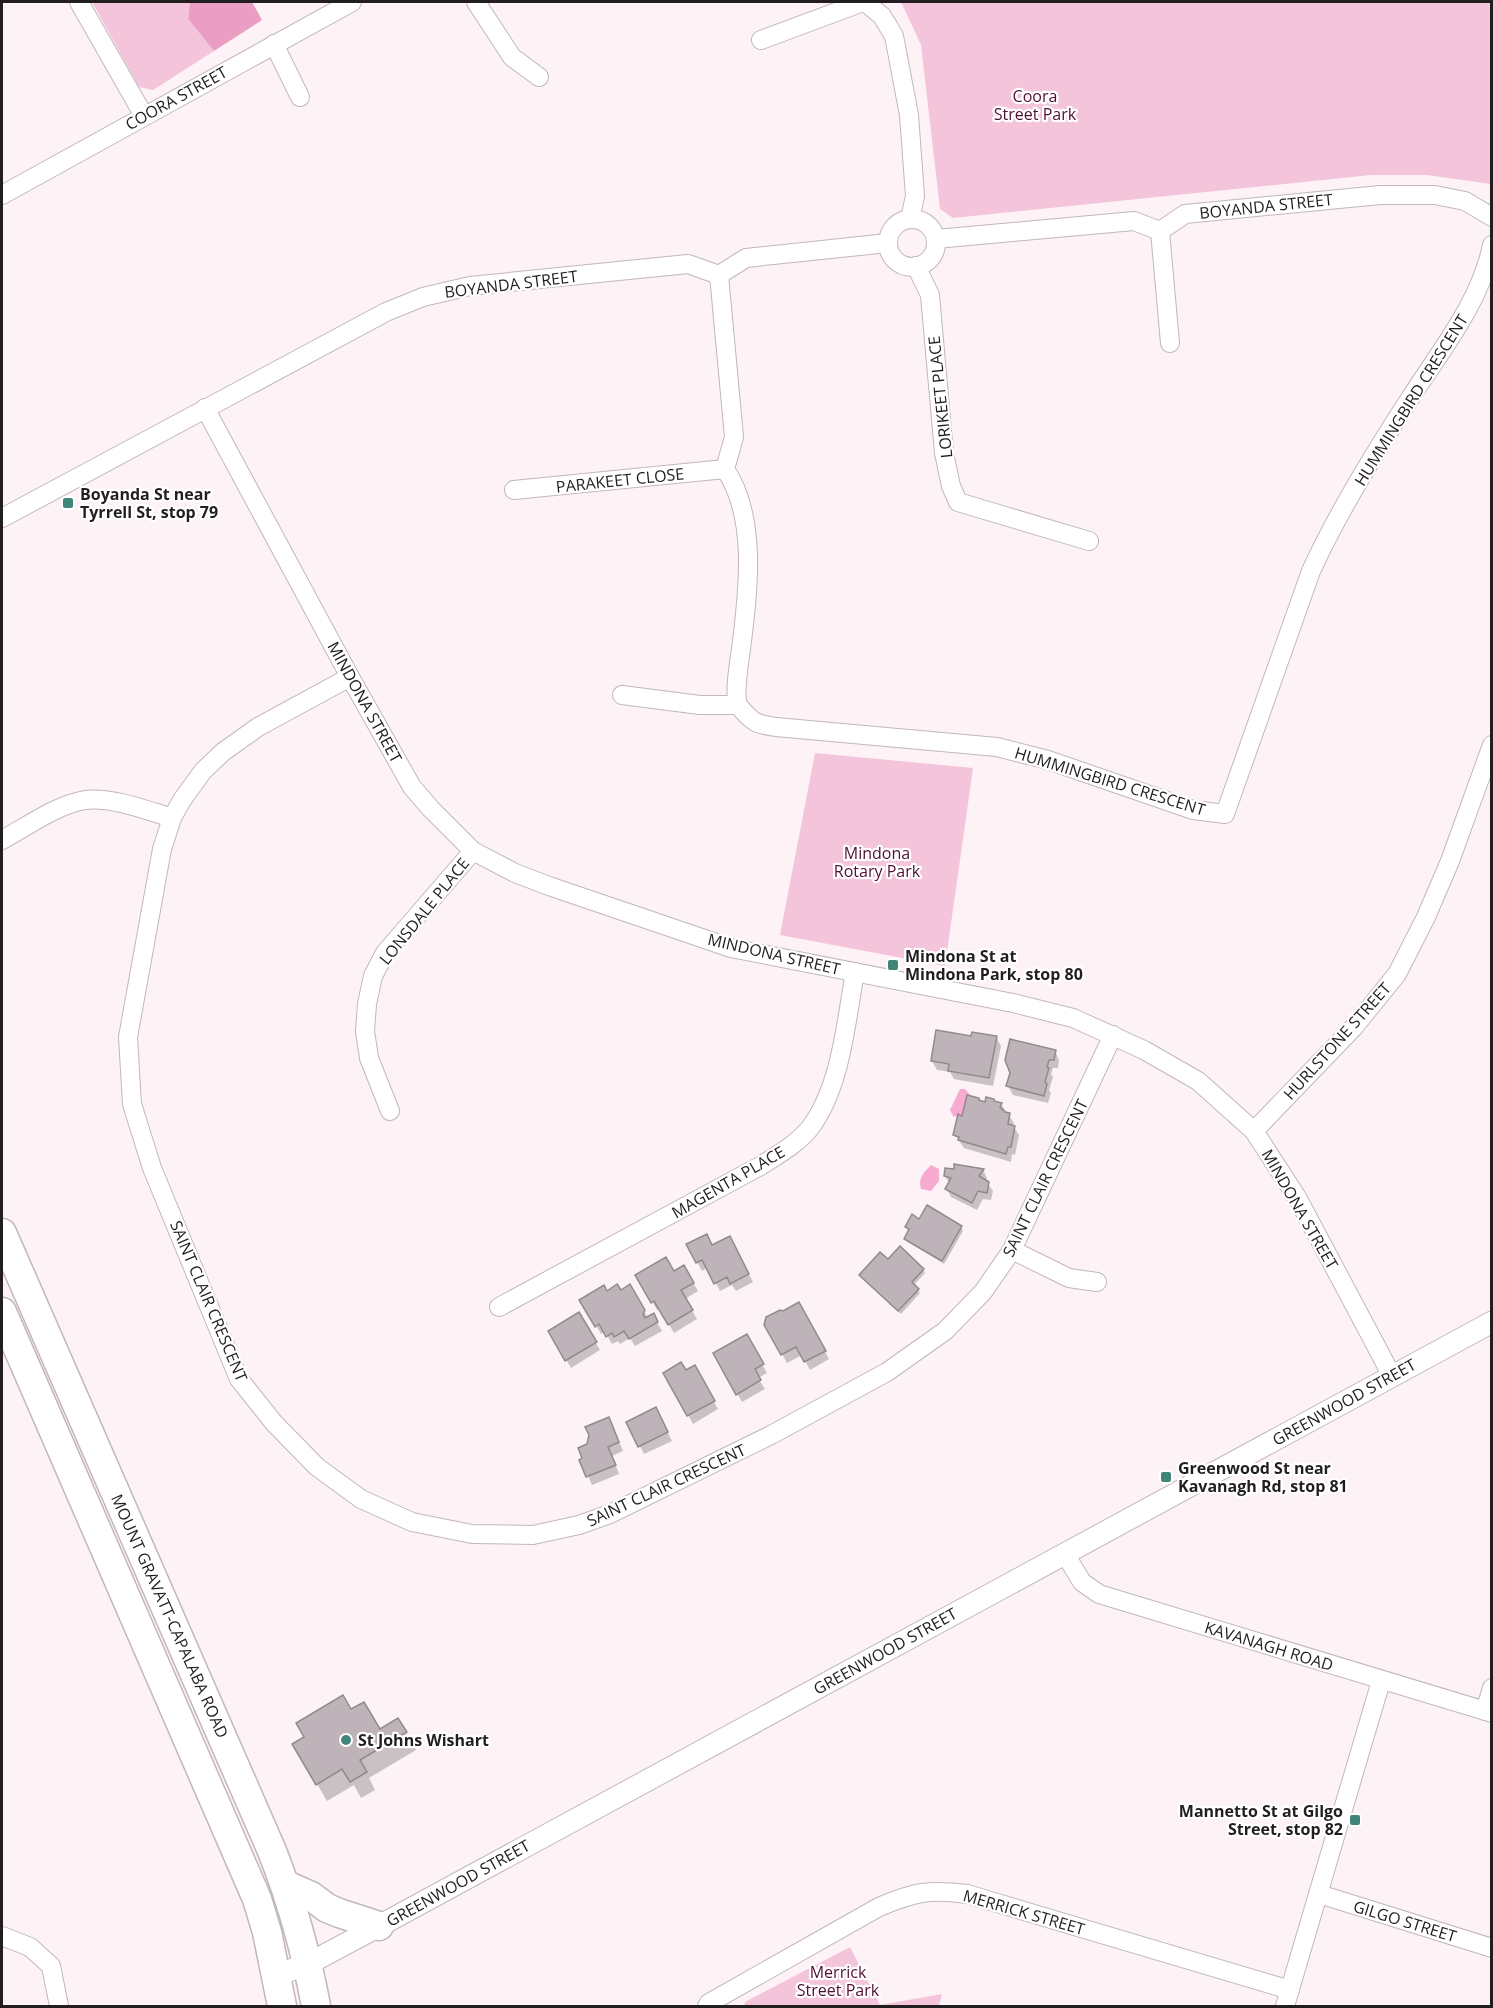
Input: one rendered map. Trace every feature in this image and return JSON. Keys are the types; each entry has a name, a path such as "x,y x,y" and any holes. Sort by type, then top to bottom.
{"highway":[{"name":"MOUNT GRAVATT-CAPALABA ROAD","path":"2,1233 286,1885 308,1963 316,2007"},
{"name":"MOUNT GRAVATT-CAPALABA ROAD","path":"2,1312 257,1899 267,1932 282,2007"},
{"path":"286,1885 311,1896 327,1908 379,1926"}],"street":[{"path":"79,2 144,116"},
{"name":"COORA STREET","path":"2,195 352,2"},
{"path":"476,2 512,57 539,77"},
{"path":"761,40 864,2 882,16 894,36 909,115 915,196 910,219"},
{"path":"274,44 300,98"},
{"name":"BOYANDA STREET","path":"1160,231 1185,214 1380,195 1435,195 1465,201 1491,217"},
{"path":"910,219 917,219 929,226 936,239 933,254 923,264 916,266 900,263 890,251 888,243 892,230 903,220 910,219"},
{"path":"936,239 1134,221 1160,231 1170,343"},
{"path":"622,695 700,705 738,705 737,681 748,593 748,555 741,500 725,469 731,455 734,437 719,275 746,258 888,243"},
{"name":"HUMMINGBIRD CRESCENT","path":"738,705 753,722 776,728 998,747 1048,760 1193,810 1225,814 1311,571 1326,537 1469,307 1481,280 1491,244"},
{"name":"BOYANDA STREET","path":"2,518 386,312 423,297 470,286 688,264 719,275"},
{"name":"LORIKEET PLACE","path":"916,266 930,295 944,453 951,486 958,502 1089,541"},
{"name":"MINDONA STREET","path":"205,408 412,787 473,851 515,873 541,883 731,948 1013,1003 1073,1018 1144,1050 1198,1081 1254,1131 1298,1199 1392,1376"},
{"name":"PARAKEET CLOSE","path":"514,490 725,469"},
{"name":"SAINT CLAIR CRESCENT","path":"350,677 258,727 222,752 203,771 182,800 172,818 162,849 128,1037 132,1104 152,1167 239,1379 274,1423 316,1467 361,1499 412,1522 472,1534 533,1535 579,1525 610,1514 771,1435 887,1372 945,1331 983,1292 1012,1250 1113,1035"},
{"name":"HURLSTONE STREET","path":"1254,1131 1354,1027 1397,974 1484,792 1491,745"},
{"path":"2,840 62,807 87,800 120,803 172,818"},
{"name":"LONSDALE PLACE","path":"390,1112 369,1058 365,1031 373,976 385,953 473,851"},
{"name":"MAGENTA PLACE","path":"499,1307 762,1165 788,1149 802,1136 824,1106 839,1059 855,972"},
{"path":"1012,1250 1069,1278 1097,1282"},
{"name":"GREENWOOD STREET","path":"277,1976 308,1963 379,1926 1491,1322"},
{"name":"KAVANAGH ROAD","path":"1065,1554 1082,1582 1099,1594 1488,1712"},
{"path":"1287,1998 1381,1681"},
{"path":"1488,1712 1491,1688"},
{"name":"MERRICK STREET","path":"707,2007 879,1907 908,1895 939,1890 967,1894 1287,1998"},
{"name":"GILGO STREET","path":"1319,1894 1491,1948"},
{"path":"2,1936 30,1947 51,1966 59,2007"}],"green space":[{"path":"92,2 190,2 188,19 214,51 153,90 139,87"},
{"name":"Coora Street Park","path":"901,2 1491,2 1491,184 1427,175 1371,175 953,218 940,209 921,45"},
{"name":"Mindona Rotary Park","path":"815,753 973,768 945,966 780,935"},
{"name":"Merrick Street Park","path":"850,1947 880,2005 942,1994 939,2006 744,2006 745,2002"}],"shaded area":[{"path":"190,2 252,2 262,20 214,51 188,19"},
{"path":"960,1089 965,1089 971,1096 963,1115 958,1117 953,1116 950,1110"},
{"path":"931,1165 939,1169 939,1181 931,1191 921,1189 921,1179"}],"building":[{"path":"936,1030 971,1036 972,1032 997,1036 989,1078 948,1071 949,1064 931,1061"},
{"path":"1010,1039 1056,1050 1054,1060 1049,1060 1047,1067 1049,1068 1044,1096 1006,1086 1010,1073 1005,1060"},
{"path":"967,1095 985,1102 986,1097 994,1099 1002,1103 1000,1107 1005,1112 1010,1113 1008,1124 1015,1126 1011,1147 1008,1147 1006,1154 958,1140 959,1137 953,1135 958,1114 962,1116"},
{"path":"954,1164 984,1169 979,1176 989,1182 987,1193 978,1191 972,1203 945,1189 951,1178 944,1176 945,1168 954,1169"},
{"path":"927,1205 962,1226 942,1261 904,1239 909,1229 905,1227 912,1214 919,1219"},
{"path":"707,1234 712,1245 730,1236 749,1274 730,1284 727,1277 714,1284 702,1260 696,1263 686,1244"},
{"path":"900,1246 924,1269 912,1282 919,1289 898,1311 859,1275 880,1252 888,1259"},
{"path":"666,1257 674,1271 684,1265 694,1283 681,1290 693,1310 668,1325 654,1301 651,1303 635,1275"},
{"path":"617,1284 621,1290 630,1284 645,1310 643,1314 645,1318 654,1313 658,1322 629,1339 624,1331 614,1337 612,1333 606,1337 599,1324 595,1327 579,1300 604,1285 607,1291"},
{"path":"799,1302 826,1351 804,1362 796,1347 781,1355 764,1325 766,1317"},
{"path":"579,1312 597,1342 565,1361 548,1331"},
{"path":"747,1334 764,1364 755,1369 761,1380 736,1395 713,1353"},
{"path":"681,1362 686,1370 695,1365 715,1401 687,1416 663,1373"},
{"path":"656,1407 668,1432 638,1447 626,1422"},
{"path":"609,1417 619,1442 608,1447 616,1465 586,1477 579,1460 582,1458 578,1448 587,1444 589,1435 585,1427"},
{"name":"St Johns Wishart","path":"343,1695 351,1709 364,1702 380,1729 398,1718 407,1732 360,1760 367,1772 350,1782 342,1769 316,1785 292,1744 304,1737 296,1723"}],"place":[{"name":"Boyanda St near Tyrrell St, stop 79","path":"68,503"},
{"name":"Mindona St at Mindona Park, stop 80","path":"893,965"},
{"name":"Greenwood St near Kavanagh Rd, stop 81","path":"1166,1477"},
{"name":"St Johns Wishart","path":"346,1740"},
{"name":"Mannetto St at Gilgo Street, stop 82","path":"1355,1820"}]}
